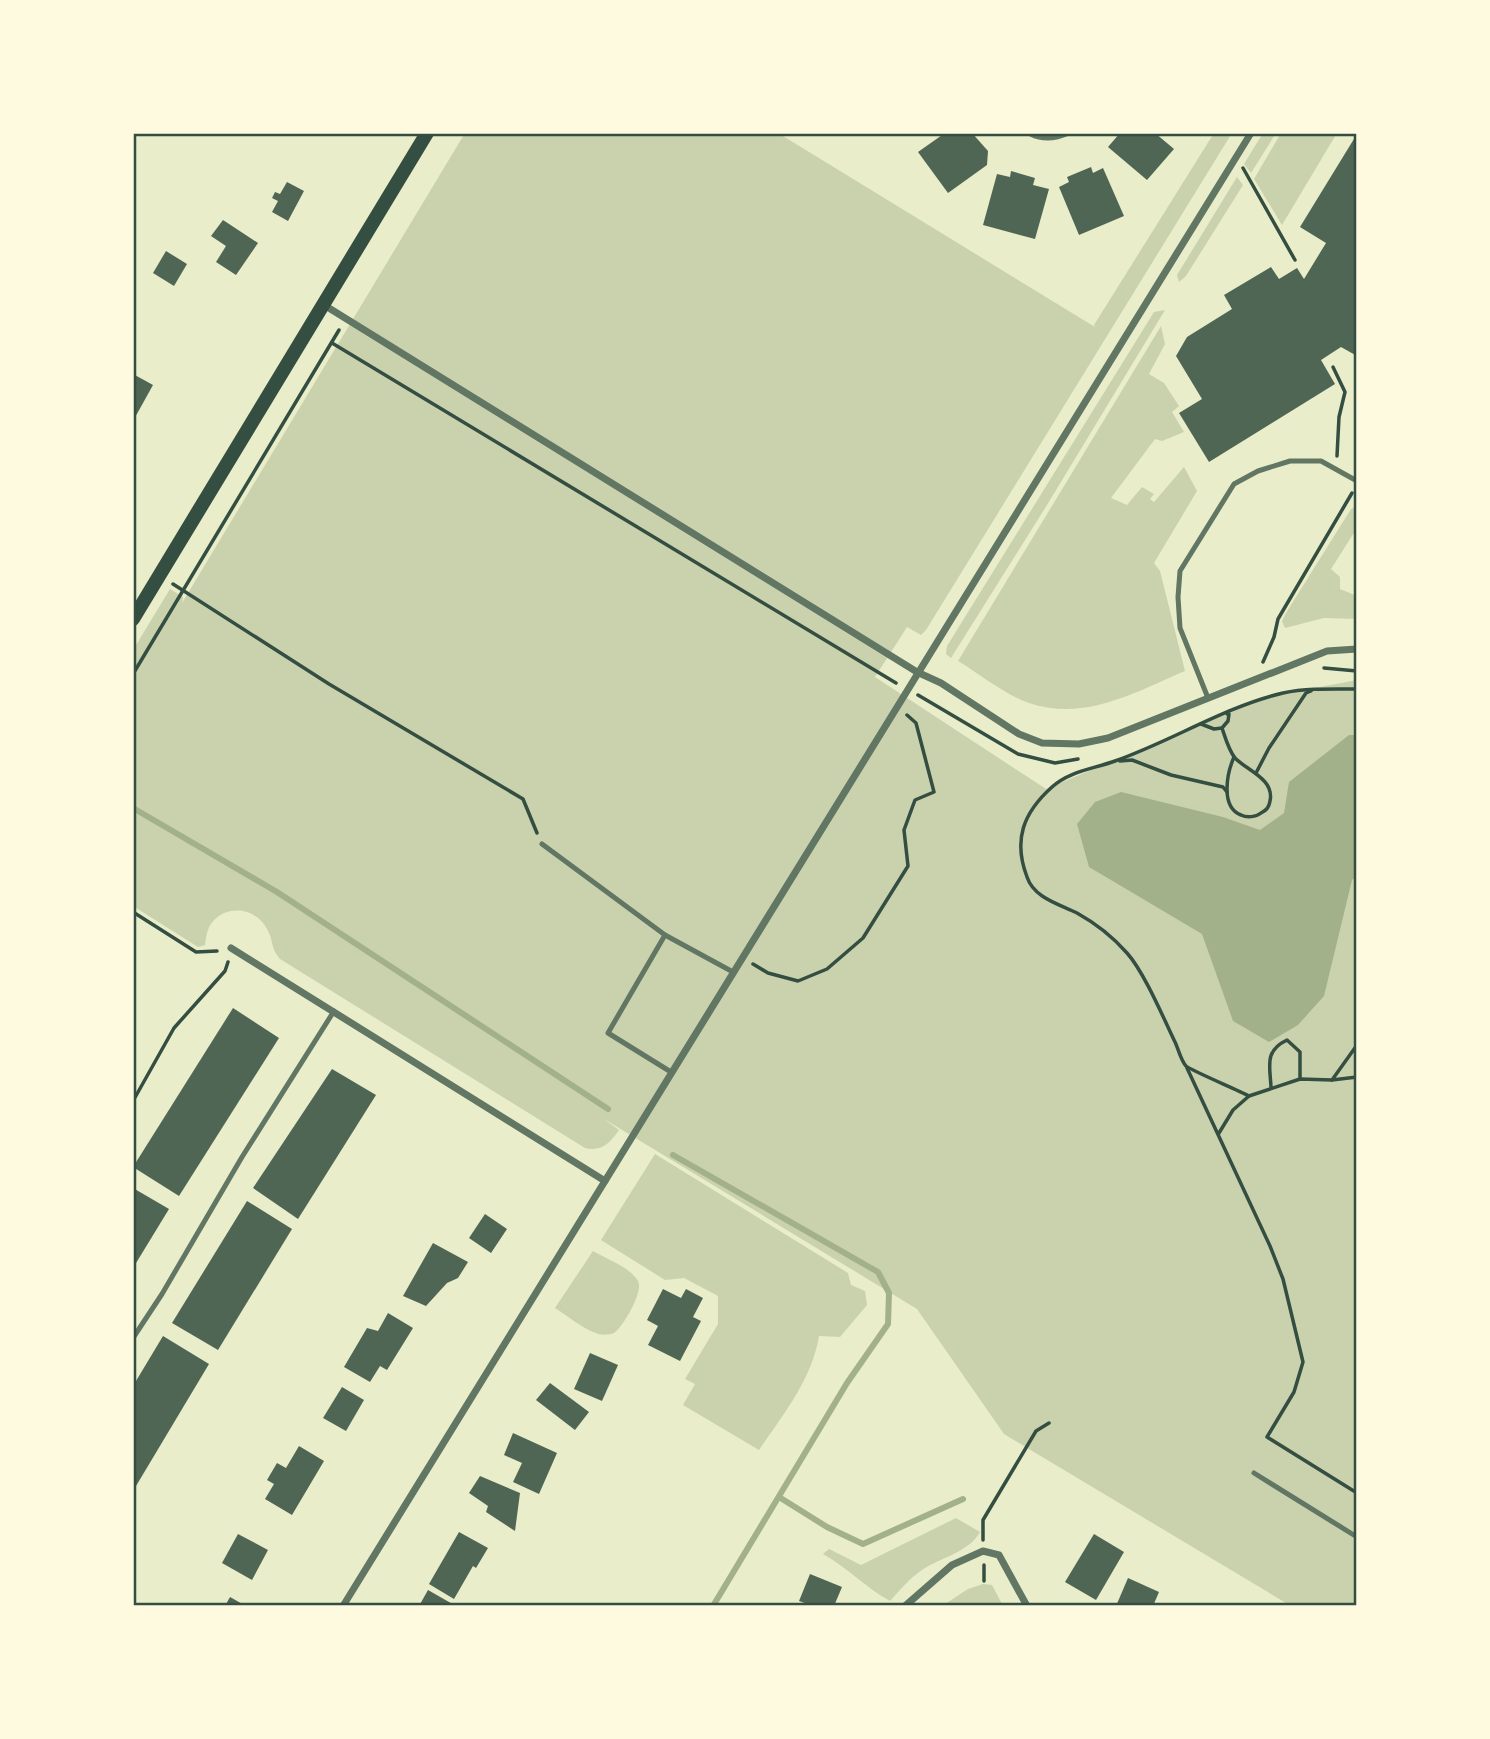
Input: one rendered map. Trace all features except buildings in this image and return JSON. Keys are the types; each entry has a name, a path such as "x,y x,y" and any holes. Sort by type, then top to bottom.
{"main road":[{"path":"133,619 427,133"}],"street":[{"path":"1031,133 1054,138 1066,133"},
{"path":"343,1606 1251,133"},
{"path":"324,305 917,672 942,683 1019,734 1042,743 1079,744 1108,738 1327,651 1357,649"},
{"path":"231,948 605,1181"},
{"path":"905,1606 952,1565 983,1551 999,1555 1027,1606"}],"lane":[{"path":"1208,698 1180,628 1180,571 1234,484 1258,471 1290,461 1321,461 1357,483"},
{"path":"542,844 665,935 733,972"},
{"path":"665,935 608,1032 671,1072"},
{"path":"133,1338 334,1011"},
{"path":"1254,1474 1357,1537"}],"path":[{"path":"1236,157 1295,260"},
{"path":"133,674 345,319"},
{"path":"331,343 1018,754 1055,763 1089,757"},
{"path":"1333,367 1345,392 1339,417 1336,470"},
{"path":"1256,679 1274,637 1278,619 1357,483"},
{"path":"160,574 329,684 523,799 542,844"},
{"path":"1322,668 1357,671"},
{"path":"1256,772 1306,693 1314,689"},
{"path":"1357,689 1314,689 1284,693 1225,713 1116,761 1065,777 1051,787 1026,818 1020,836 1022,859 1027,879 1033,889 1103,930 1129,955 1156,1003 1220,1133 1223,1146 1237,1171 1279,1268 1303,1362 1294,1392 1267,1437 1357,1493"},
{"path":"741,958 768,973 798,981 827,969 863,938 908,866 904,830 915,800 934,792 916,723 896,706"},
{"path":"1201,724 1214,729 1222,728 1228,721 1229,714 1225,713"},
{"path":"1222,728 1234,757 1256,772 1267,786 1271,797 1268,809 1258,816 1244,817 1235,812 1229,802 1228,770 1234,757"},
{"path":"1116,761 1132,760 1171,775 1223,787 1227,792"},
{"path":"133,912 197,952 231,948 225,971 174,1028 133,1101"},
{"path":"1271,1087 1270,1059 1277,1045 1287,1040 1300,1052 1300,1079"},
{"path":"1332,1080 1357,1045"},
{"path":"1186,1066 1249,1096"},
{"path":"1220,1133 1233,1111 1249,1096 1271,1087 1300,1079 1332,1080 1357,1077"},
{"path":"984,1581 983,1520 1036,1431 1049,1423"}],"shaded area":[{"path":"465,133 778,133 1095,327 1214,133 1232,133 926,630 921,635 907,627 875,677 1046,789 1261,698 1357,680 1357,1606 1291,1606 1004,1434 917,1309 604,1119 619,1130 605,1145 596,1149 585,1148 280,959 267,929 256,916 240,911 224,913 210,926 205,945 198,947 133,906 133,650 170,589 183,597 182,603"},
{"path":"1263,133 1276,133 1251,173 1244,164"},
{"path":"1281,133 1337,133 1282,225 1254,179"},
{"path":"1237,177 1243,185 1186,276 1179,282 1177,275"},
{"path":"1165,310 951,658 946,654 947,646 1154,312"},
{"path":"1161,326 1165,344 1149,374 1164,383 1179,406 1172,412 1184,432 1162,441 1155,439 1111,498 1127,505 1142,487 1154,494 1150,499 1154,502 1184,467 1197,491 1154,563 1160,571 1185,671 1129,695 1090,707 1049,708 1029,703 958,661"},
{"path":"1357,506 1357,528 1331,569 1340,577 1340,589 1357,596 1357,619 1324,618 1285,628 1282,621 1286,613 1351,509"},
{"path":"1349,735 1357,735 1357,876 1352,880 1324,996 1298,1025 1269,1042 1233,1021 1202,934 1089,867 1077,824 1095,802 1121,792 1223,817 1260,830 1284,813 1289,782"},
{"path":"655,1154 848,1273 851,1285 865,1291 867,1305 840,1337 819,1336 803,1382 759,1450 683,1405 695,1384 685,1379 718,1324 718,1296 684,1278 665,1280 601,1240"},
{"path":"593,1251 629,1272 638,1281 638,1292 627,1317 614,1333 610,1334 592,1332 555,1308"},
{"path":"956,1518 980,1532 975,1539 961,1550 922,1570 890,1601 823,1554 829,1549 861,1565"},
{"path":"983,1584 992,1585 1003,1606 942,1606 968,1589"}],"waterway":[{"path":"133,808 277,892 608,1109"},
{"path":"673,1155 878,1272 889,1293 888,1324 847,1383 713,1606"},
{"path":"779,1497 827,1527 863,1544 963,1499"}]}
